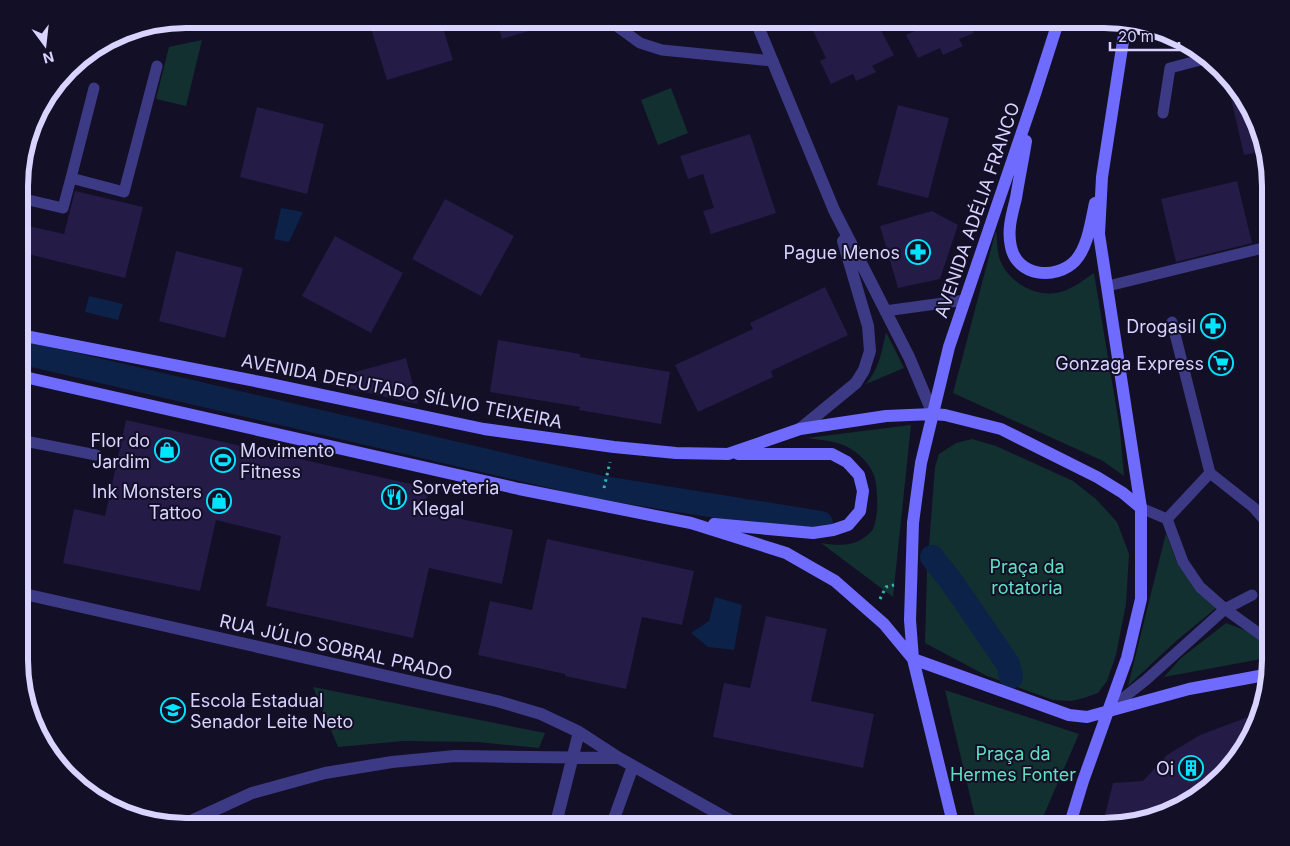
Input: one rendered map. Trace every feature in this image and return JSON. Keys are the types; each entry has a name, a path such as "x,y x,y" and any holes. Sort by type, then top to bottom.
{"main road":[{"name":"AVENIDA ADÉLIA FRANCO","path":"952,818 913,659 910,620 913,524 921,463 949,347 1056,28"},
{"path":"1035,94 1009,233 1011,249 1018,262 1029,271 1043,274 1062,270 1076,260 1085,244 1102,177 1125,29"},
{"path":"1073,818 1083,781 1127,658 1141,599 1142,508 1099,234 1102,177"},
{"name":"AVENIDA DEPUTADO SÍLVIO TEIXEIRA","path":"27,336 265,383 484,429 614,447 676,453 728,454 800,429 886,416 945,415 1001,429 1097,477 1123,493 1142,508"},
{"path":"27,378 519,490 691,522 813,533 833,530 848,525 860,511 863,492 859,475 847,462 832,454 728,454"},
{"path":"691,522 786,554 835,581 884,624 913,659 1069,715 1087,716 1189,689 1261,676"}],"street":[{"path":"759,28 834,210 909,357 933,414"},
{"path":"800,429 856,383 864,370 870,351 868,326 834,210"},
{"name":"RUA JÚLIO SOBRAL PRADO","path":"27,595 498,701 541,714 579,732 619,758 726,818"},
{"path":"557,818 579,732"},
{"path":"197,818 252,793 325,773 382,763 454,756 619,758"},
{"path":"614,818 633,766"}],"lane":[{"path":"619,28 640,43 662,50 773,61"},
{"path":"1163,114 1170,68 1200,60"},
{"path":"71,178 124,192 157,66"},
{"path":"27,200 63,208 94,88"},
{"path":"1108,286 1262,248"},
{"path":"885,311 965,300"},
{"path":"1172,322 1210,473 1253,507 1262,517"},
{"path":"27,441 96,455"},
{"path":"1167,519 1210,473"},
{"path":"1142,508 1167,519 1183,562 1200,587 1224,609 1262,636"},
{"path":"1108,710 1146,680 1224,609 1252,594"}],"path":[{"path":"602,494 614,447"},
{"path":"872,613 886,587 912,580"}],"green space":[{"path":"202,40 186,106 156,99 169,47"},
{"path":"671,88 688,133 658,145 641,100"},
{"path":"996,230 997,247 1003,266 1016,282 1025,287 1044,293 1064,291 1094,273 1120,430 1124,476 1103,461 953,393"},
{"path":"886,332 904,368 866,384 877,366"},
{"path":"911,425 893,597 821,543 837,545 857,542 872,530 876,517 877,494 872,471 862,457 846,446 830,441 807,438"},
{"name":"Praça da rotatoria","path":"972,439 996,446 1073,481 1096,499 1117,522 1129,554 1126,604 1116,655 1107,681 1098,693 1071,701 1053,700 987,676 925,643 927,571 935,467 939,454 956,443"},
{"path":"1166,533 1176,560 1216,608 1175,642 1128,686"},
{"path":"1226,623 1258,635 1262,645 1262,659 1164,677 1181,658"},
{"path":"313,687 545,733 539,748 477,742 404,741 338,747"},
{"name":"Praça da Hermes Fonter","path":"945,690 1079,734 1043,818 975,817"}],"water":[{"path":"281,208 303,212 289,242 274,239"},
{"path":"89,296 123,304 118,320 85,312"},
{"path":"715,597 742,605 734,650 708,647 691,633 709,621"}],"building":[{"path":"371,28 443,28 453,60 387,80"},
{"path":"499,28 538,28 502,39"},
{"path":"811,28 880,28 894,55 872,66 876,72 856,81 853,74 831,84 820,61 826,58"},
{"path":"921,28 972,28 974,33 959,39 963,46 943,55 940,48 918,58 906,35"},
{"path":"1228,87 1250,125 1258,152 1244,155"},
{"path":"898,105 949,118 928,198 877,185"},
{"path":"257,107 324,124 307,194 240,177"},
{"path":"750,134 776,213 711,234 703,211 714,208 703,174 688,179 680,156"},
{"path":"1237,181 1252,243 1176,262 1161,199"},
{"path":"75,191 143,207 125,278 27,254 27,226 64,234"},
{"path":"445,199 514,236 481,296 412,259"},
{"name":"Pague Menos","path":"932,211 958,225 940,279 898,288 880,226"},
{"path":"335,236 403,273 371,333 302,296"},
{"path":"176,251 243,268 225,338 159,321"},
{"path":"825,287 848,335 771,371 773,377 698,412 675,365 753,329 750,323"},
{"path":"498,340 580,354 580,357 670,372 661,424 579,410 580,407 490,392"},
{"path":"406,358 418,404 319,382"},
{"path":"126,420 429,488 423,511 513,530 502,584 429,568 413,638 266,606 281,536 216,520 200,591 63,563 74,509 105,516"},
{"path":"547,539 694,571 682,625 642,617 626,689 478,655 490,601 532,610"},
{"path":"766,616 827,629 811,701 874,714 863,768 713,737 724,683 750,688"},
{"name":"Oi","path":"1252,715 1236,748 1223,765 1192,792 1155,810 1135,815 1104,818 1113,783 1143,781 1167,755 1200,735"}],"waterway":[{"path":"27,354 598,487 821,523"},
{"path":"932,557 951,581 1008,664 1011,677"}],"place":[{"name":"Pague Menos","path":"918,252"},
{"name":"Drogasil","path":"1213,326"},
{"name":"Gonzaga Express","path":"1221,363"},
{"name":"Flor do Jardim","path":"167,450"},
{"name":"Movimento Fitness","path":"223,460"},
{"name":"Sorveteria Klegal","path":"394,497"},
{"name":"Ink Monsters Tattoo","path":"219,501"},
{"name":"Escola Estadual Senador Leite Neto","path":"173,710"},
{"name":"Oi","path":"1191,768"}]}
